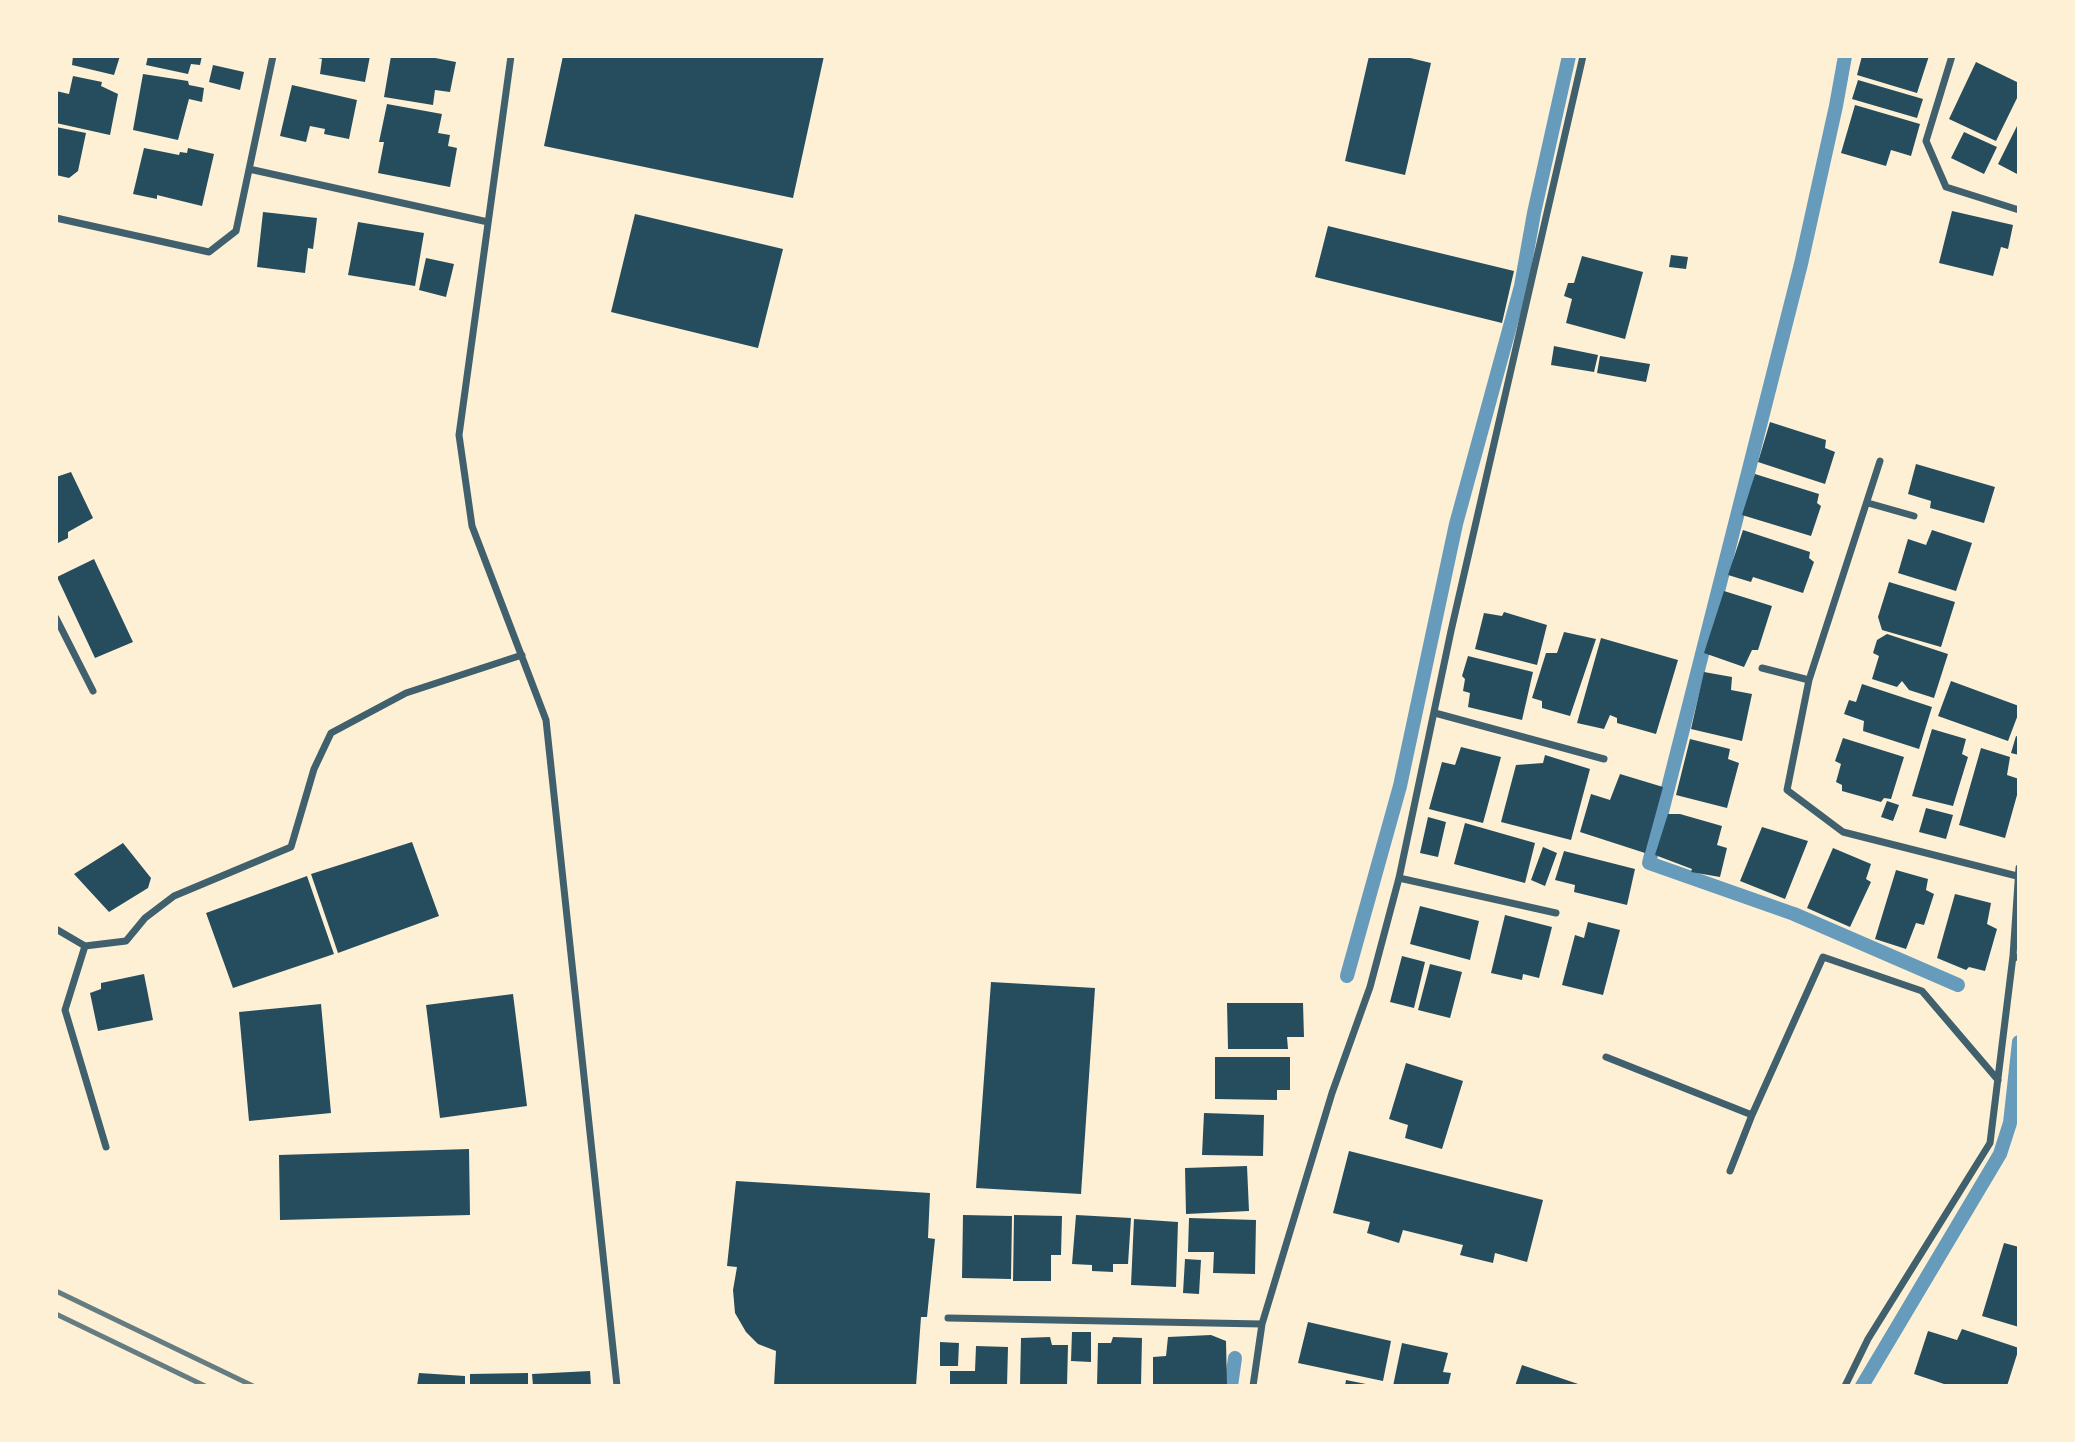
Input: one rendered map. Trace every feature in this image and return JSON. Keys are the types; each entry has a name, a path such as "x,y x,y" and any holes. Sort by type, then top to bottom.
{"street":[{"path":"56,218 209,252 236,231 273,56"},
{"path":"511,56 459,435 472,526 547,720 617,1386"},
{"path":"1253,1386 1262,1324 1332,1093 1370,987 1399,878 1451,631 1583,56"},
{"path":"1952,56 1926,141 1946,187 2019,209"},
{"path":"249,169 488,222"},
{"path":"1845,1386 1868,1339 1990,1143 2016,957 2018,872 1843,832 1787,790 1809,680 1880,461"},
{"path":"1868,503 1914,516"},
{"path":"56,618 93,691"},
{"path":"56,929 85,946 126,941 145,918 174,895 291,847 314,769 331,733 406,693 522,655"},
{"path":"1762,668 1809,680"},
{"path":"1435,713 1604,759"},
{"path":"1399,878 1556,913"},
{"path":"85,946 65,1010 106,1147"},
{"path":"1730,1171 1752,1115 1823,957 1922,992 1998,1080"},
{"path":"1606,1056 1752,1115"},
{"path":"948,1318 1262,1324"}],"building":[{"path":"73,56 120,56 114,75 72,65"},
{"path":"148,56 202,56 200,65 191,64 188,74 146,65"},
{"path":"370,56 365,82 320,74 322,59 314,57"},
{"path":"391,56 425,56 456,62 450,92 435,90 433,105 384,97"},
{"path":"563,56 824,56 793,198 544,146"},
{"path":"1369,56 1402,56 1431,63 1405,175 1345,161"},
{"path":"1862,56 1929,56 1917,93 1857,75"},
{"path":"1976,62 2019,83 2019,94 1996,141 1949,119"},
{"path":"213,65 244,72 240,90 209,82"},
{"path":"143,74 188,81 189,85 204,88 202,102 189,99 178,140 133,130"},
{"path":"73,76 102,82 101,86 118,94 110,135 56,123 56,91 69,94"},
{"path":"1858,80 1923,99 1917,118 1852,99"},
{"path":"292,85 357,100 349,139 324,134 325,129 310,126 306,142 280,136"},
{"path":"387,104 442,114 438,133 450,135 448,146 457,148 450,187 378,173 384,142 379,142"},
{"path":"1855,105 1920,124 1911,156 1891,150 1886,166 1841,153"},
{"path":"2019,122 2019,175 1998,164"},
{"path":"56,127 86,133 78,171 69,178 56,175"},
{"path":"1964,132 1997,147 1984,174 1951,158"},
{"path":"144,148 179,155 180,152 187,153 188,148 214,154 202,206 157,195 157,199 133,194"},
{"path":"1952,211 2013,225 2008,249 2001,247 1993,276 1939,263"},
{"path":"263,212 317,218 313,249 308,248 305,273 257,267"},
{"path":"635,214 783,249 758,348 611,312"},
{"path":"358,222 424,233 415,286 348,275"},
{"path":"1328,226 1514,271 1502,323 1315,277"},
{"path":"1671,255 1688,257 1686,269 1669,267"},
{"path":"1582,256 1643,272 1625,339 1566,323 1572,299 1564,296 1568,283 1574,283"},
{"path":"426,258 454,264 446,297 419,290"},
{"path":"1554,346 1598,355 1594,372 1551,365"},
{"path":"1600,356 1650,364 1646,382 1597,373"},
{"path":"1770,422 1826,440 1825,448 1835,452 1825,484 1758,462"},
{"path":"1916,464 1995,487 1984,523 1930,508 1931,501 1908,494"},
{"path":"71,472 93,518 68,532 68,538 56,544 56,477"},
{"path":"1755,474 1819,494 1817,503 1821,506 1811,536 1742,515"},
{"path":"1743,530 1810,552 1809,558 1814,562 1803,593 1753,577 1751,582 1728,575"},
{"path":"1932,530 1972,543 1956,591 1898,573 1908,539 1926,545"},
{"path":"94,559 133,642 95,658 57,577"},
{"path":"1889,582 1955,602 1941,647 1882,630 1878,617"},
{"path":"1724,591 1772,606 1758,650 1752,650 1744,667 1704,653"},
{"path":"1504,612 1547,625 1537,665 1475,649 1484,613 1502,616"},
{"path":"1564,632 1596,639 1570,716 1542,708 1542,701 1532,698 1546,653 1557,653"},
{"path":"1887,634 1948,654 1934,698 1909,690 1902,681 1897,687 1872,679 1879,656 1873,653 1877,640"},
{"path":"1601,638 1678,660 1656,734 1617,723 1617,718 1610,715 1604,729 1577,723"},
{"path":"1468,656 1533,672 1522,720 1468,707 1470,693 1463,691 1465,679 1462,676"},
{"path":"1704,672 1732,677 1731,690 1752,694 1742,741 1691,729"},
{"path":"1951,681 2019,706 2008,741 1938,716"},
{"path":"1862,684 1932,707 1919,749 1863,731 1864,721 1844,714 1849,700 1856,702"},
{"path":"1932,729 1966,739 1962,754 1968,757 1953,806 1912,796"},
{"path":"2016,736 2019,737 2019,755 2011,753"},
{"path":"1843,738 1904,757 1891,799 1884,798 1881,802 1842,791 1842,785 1836,782 1841,764 1835,761"},
{"path":"1690,739 1730,749 1728,759 1739,763 1727,808 1676,795"},
{"path":"1461,747 1501,757 1483,823 1429,809 1442,762 1455,765"},
{"path":"1981,748 2010,757 2007,775 2019,779 2005,838 1959,825"},
{"path":"1545,755 1590,769 1571,840 1501,822 1516,765 1543,763"},
{"path":"1620,774 1663,787 1645,853 1580,832 1591,794 1610,800"},
{"path":"1887,801 1899,805 1893,821 1881,817"},
{"path":"1926,808 1953,815 1946,839 1919,832"},
{"path":"1668,814 1680,814 1722,826 1717,845 1727,848 1720,877 1691,872 1692,869 1655,855"},
{"path":"1428,817 1446,822 1438,857 1420,853"},
{"path":"1465,823 1535,843 1525,883 1454,864"},
{"path":"1762,827 1808,841 1785,899 1740,881"},
{"path":"412,842 439,916 338,953 311,874"},
{"path":"123,843 151,878 148,888 109,912 74,874"},
{"path":"1543,847 1557,853 1545,886 1531,880"},
{"path":"1833,848 1871,864 1866,879 1871,882 1850,927 1807,908"},
{"path":"1564,851 1635,869 1627,905 1574,892 1575,885 1555,880"},
{"path":"1896,870 1928,879 1926,890 1934,894 1924,925 1916,923 1906,949 1875,939"},
{"path":"307,876 334,954 233,988 206,913"},
{"path":"1955,894 1991,903 1987,924 1997,929 1985,971 1969,967 1966,970 1937,958"},
{"path":"1420,906 1479,921 1470,960 1410,944"},
{"path":"1505,915 1552,927 1539,978 1523,974 1522,980 1491,973"},
{"path":"1588,922 1620,930 1603,995 1562,985 1575,935 1584,938"},
{"path":"1402,956 1425,962 1414,1008 1390,1002"},
{"path":"1430,964 1462,972 1450,1018 1418,1010"},
{"path":"144,974 153,1020 98,1031 90,993 101,989 101,983"},
{"path":"991,982 1095,988 1081,1194 976,1188"},
{"path":"513,994 527,1106 440,1118 426,1005"},
{"path":"1227,1003 1303,1003 1304,1037 1287,1037 1288,1049 1228,1049"},
{"path":"321,1004 331,1113 249,1121 239,1012"},
{"path":"1215,1057 1290,1057 1290,1090 1277,1090 1277,1100 1215,1099"},
{"path":"1406,1063 1463,1081 1442,1149 1405,1138 1408,1125 1389,1119"},
{"path":"1204,1113 1264,1115 1263,1156 1202,1155"},
{"path":"469,1149 470,1215 280,1220 279,1155"},
{"path":"1349,1151 1543,1200 1527,1262 1495,1253 1493,1263 1460,1255 1463,1245 1403,1230 1399,1243 1367,1233 1370,1222 1333,1213"},
{"path":"1247,1166 1249,1211 1186,1214 1185,1168"},
{"path":"736,1181 930,1193 928,1238 935,1239 927,1317 921,1317 916,1386 774,1386 776,1351 758,1344 746,1332 735,1313 733,1290 737,1267 727,1266"},
{"path":"963,1215 1012,1216 1011,1279 962,1278"},
{"path":"1014,1215 1062,1216 1061,1255 1051,1255 1051,1281 1013,1281"},
{"path":"1076,1215 1131,1218 1128,1264 1113,1264 1113,1272 1092,1271 1092,1265 1072,1264"},
{"path":"1189,1218 1256,1220 1255,1274 1213,1273 1214,1252 1188,1252"},
{"path":"1134,1219 1178,1222 1176,1287 1131,1285"},
{"path":"2004,1243 2019,1247 2019,1327 1982,1316"},
{"path":"1185,1259 1201,1260 1199,1294 1183,1293"},
{"path":"1308,1322 1391,1341 1383,1381 1298,1363"},
{"path":"1962,1329 2019,1348 2007,1386 1950,1386 1914,1374 1928,1331 1957,1340"},
{"path":"1072,1332 1091,1332 1091,1362 1071,1361"},
{"path":"1211,1335 1226,1341 1227,1386 1153,1386 1153,1357 1166,1356 1168,1337"},
{"path":"1050,1337 1052,1345 1068,1345 1067,1386 1020,1386 1021,1338"},
{"path":"1113,1337 1142,1338 1141,1386 1097,1386 1098,1343 1111,1343"},
{"path":"940,1342 959,1343 958,1366 940,1366"},
{"path":"1402,1343 1448,1353 1443,1372 1451,1373 1448,1386 1393,1386"},
{"path":"976,1346 1008,1347 1007,1386 950,1386 950,1371 975,1371"},
{"path":"1522,1365 1584,1386 1515,1386"},
{"path":"590,1371 591,1386 533,1386 532,1374"},
{"path":"419,1373 465,1376 465,1386 417,1386"},
{"path":"528,1373 528,1386 470,1386 470,1374"},
{"path":"1346,1380 1371,1385 1371,1386 1345,1386"}],"waterway":[{"path":"1347,976 1400,786 1456,524 1521,286 1534,213 1569,56"},
{"path":"1845,56 1801,264 1649,863 1794,914 1958,985"},
{"path":"1862,1386 2000,1154 2010,1123 2019,1042"},
{"path":"1231,1386 1235,1358"}],"railway":[{"path":"56,1291 253,1386"},
{"path":"56,1314 205,1386"}]}
